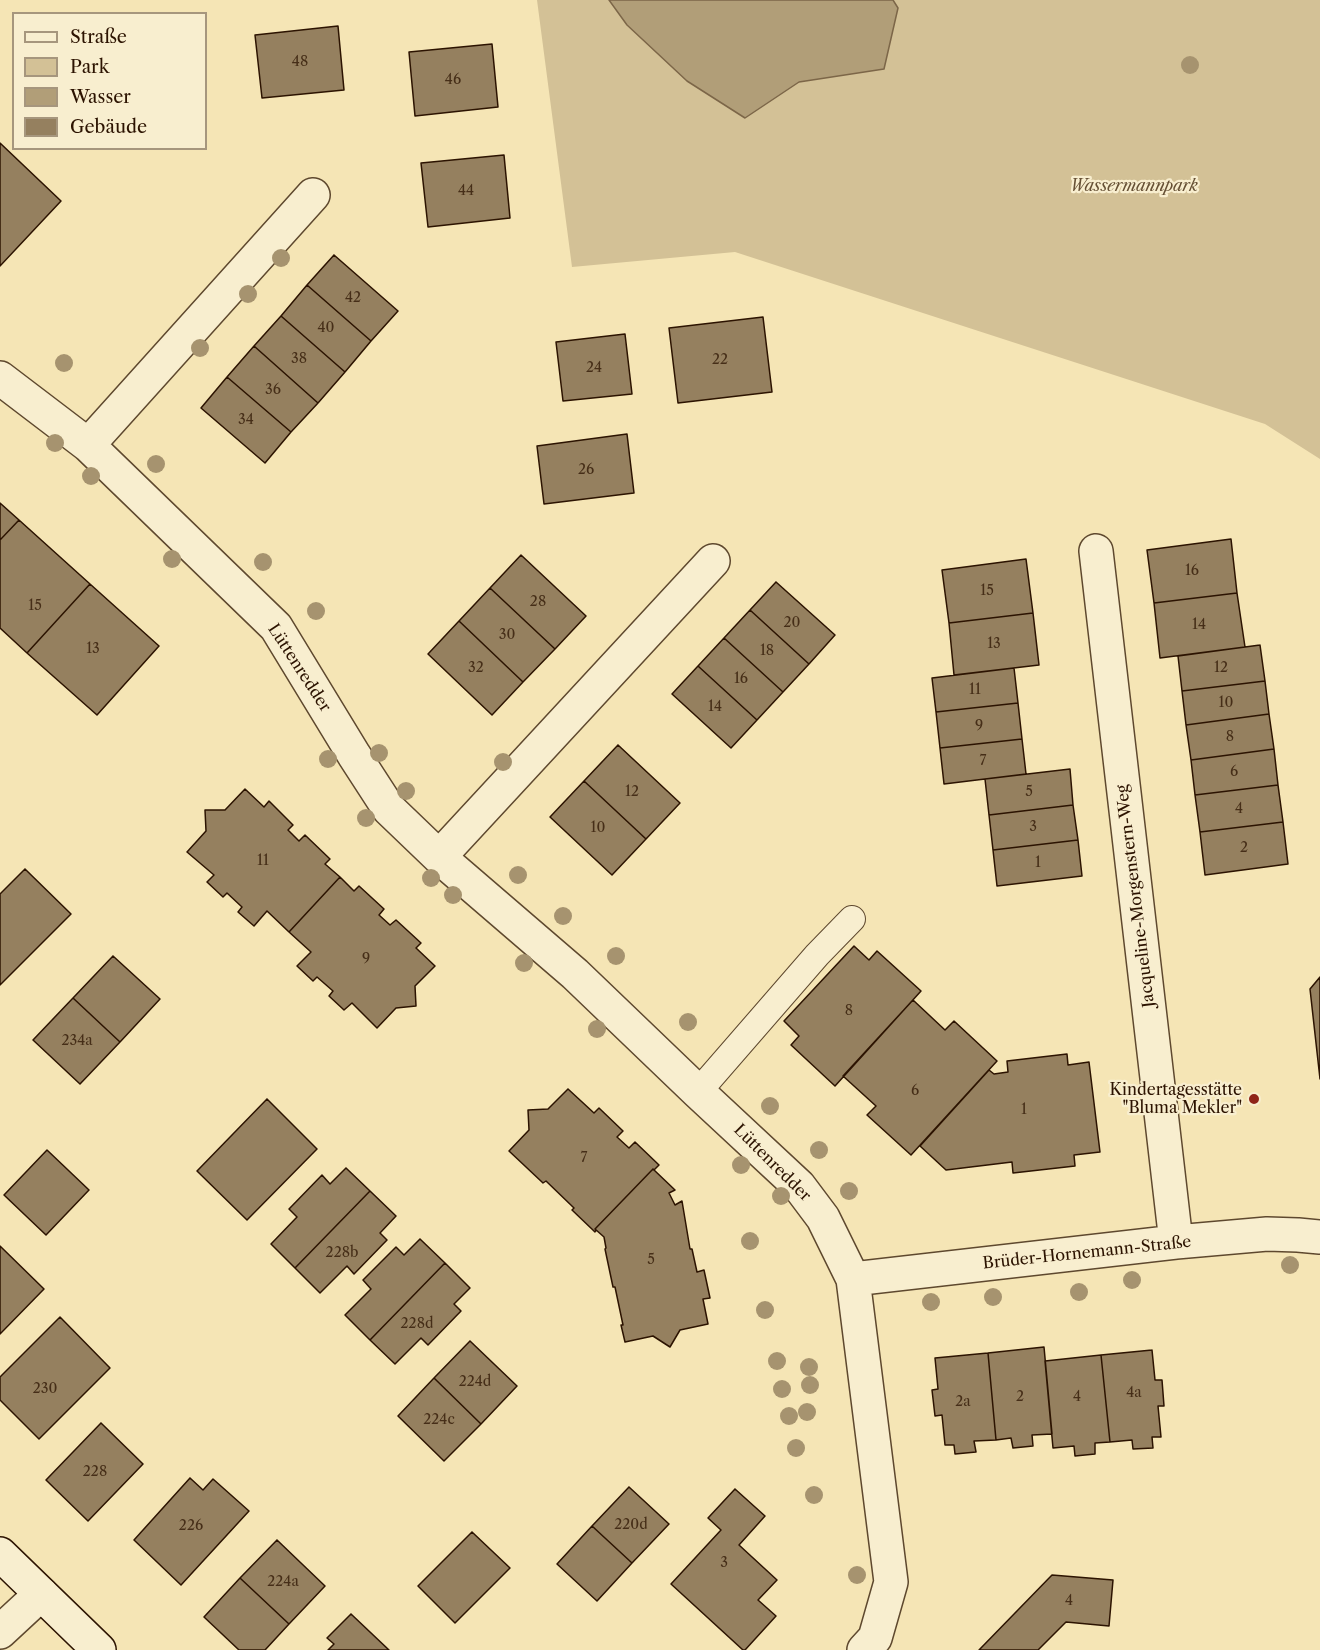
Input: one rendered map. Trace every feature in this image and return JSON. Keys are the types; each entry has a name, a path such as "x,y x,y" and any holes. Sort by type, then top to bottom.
{"street":[{"path":"88,445 313,195"},
{"name":"Lüttenredder","path":"0,378 88,445 276,627 389,809 439,857 575,974 799,1186 823,1218 854,1279 891,1582 875,1638 864,1650"},
{"name":"Jacqueline-Morgenstern-Weg","path":"1096,551 1176,1242"},
{"path":"439,857 713,561"},
{"name":"Brüder-Hornemann-Straße","path":"854,1279 1176,1242 1267,1234 1320,1237"},
{"path":"0,1554 99,1650"},
{"path":"0,1632 41,1594"}],"lane":[{"path":"698,1092 809,964 852,919"}],"green space":[{"name":"Wassermannpark","path":"537,0 1320,0 1320,459 1265,424 735,252 572,267"}],"water":[{"path":"609,0 893,0 898,8 884,69 799,82 745,118 687,81 627,25"}],"building":[{"path":"338,26 344,90 262,98 255,35"},
{"path":"492,44 498,107 415,116 409,52"},
{"path":"0,143 61,201 0,266"},
{"path":"504,155 510,218 428,227 421,163"},
{"path":"334,255 398,311 371,341 307,285"},
{"path":"307,285 371,341 345,372 281,316"},
{"path":"281,316 345,372 318,403 254,346"},
{"path":"763,317 772,392 678,403 669,328"},
{"path":"625,334 632,394 563,401 556,342"},
{"path":"254,346 318,403 291,432 227,377"},
{"path":"227,377 291,432 265,463 201,408"},
{"path":"627,434 634,493 544,504 537,446"},
{"path":"0,503 19,520 0,540"},
{"path":"19,520 90,584 27,653 0,628 0,540"},
{"path":"1231,539 1237,593 1154,603 1147,550"},
{"path":"521,555 586,616 555,649 490,588"},
{"path":"1026,559 1033,613 949,623 942,570"},
{"path":"776,582 835,635 809,664 750,610"},
{"path":"90,584 159,646 97,715 27,653"},
{"path":"490,588 555,649 523,682 459,621"},
{"path":"1237,593 1245,647 1160,658 1154,603"},
{"path":"750,610 809,664 783,692 724,638"},
{"path":"1033,613 1039,665 954,675 949,623"},
{"path":"459,621 523,682 492,715 428,654"},
{"path":"724,638 783,692 757,720 698,666"},
{"path":"1260,645 1265,681 1182,691 1178,656"},
{"path":"698,666 757,720 731,748 672,694"},
{"path":"1014,668 1018,703 936,712 932,678"},
{"path":"1265,681 1269,714 1186,725 1182,691"},
{"path":"1018,703 1022,739 940,748 936,712"},
{"path":"1269,714 1274,749 1191,760 1186,725"},
{"path":"1022,739 1026,774 944,784 940,748"},
{"path":"618,745 680,803 646,839 584,781"},
{"path":"1274,749 1278,785 1195,795 1191,760"},
{"path":"1070,769 1073,805 989,815 985,779"},
{"path":"584,781 646,839 612,875 550,817"},
{"path":"1278,785 1283,822 1200,832 1195,795"},
{"path":"245,789 264,807 269,801 293,825 288,830 299,841 305,835 330,859 325,864 340,877 289,932 267,911 254,926 238,912 242,907 227,893 223,897 207,882 214,875 187,852 206,831 205,810 225,810"},
{"path":"1073,805 1078,840 993,850 989,815"},
{"path":"1283,822 1288,864 1205,875 1200,832"},
{"path":"1078,840 1082,876 997,886 993,850"},
{"path":"25,869 71,914 0,985 0,894"},
{"path":"340,877 354,891 359,886 384,909 379,915 390,925 396,920 421,943 416,948 435,966 415,986 416,1006 396,1008 377,1028 352,1003 344,1010 329,996 333,991 317,977 313,981 297,966 311,952 289,932"},
{"path":"854,946 869,960 877,951 921,991 835,1086 791,1045 799,1036 784,1021"},
{"path":"113,956 160,999 120,1042 73,998"},
{"path":"1320,977 1320,1079 1310,989"},
{"path":"73,998 120,1042 80,1084 33,1040"},
{"path":"913,1000 945,1030 954,1021 997,1061 911,1155 867,1115 876,1106 843,1076"},
{"path":"1067,1054 1068,1065 1089,1062 1100,1152 1074,1155 1075,1166 1013,1173 1012,1162 946,1170 920,1146 989,1070 994,1074 1008,1072 1007,1061"},
{"path":"568,1089 594,1113 599,1108 623,1131 617,1137 629,1148 635,1142 659,1165 595,1229 595,1232 546,1181 543,1183 509,1151 529,1130 528,1110 548,1109"},
{"path":"267,1099 317,1149 247,1220 197,1171"},
{"path":"47,1150 89,1190 46,1235 4,1195"},
{"path":"346,1168 370,1191 295,1268 271,1244 297,1217 289,1209 322,1175 330,1184"},
{"path":"653,1169 675,1190 669,1193 675,1205 682,1201 690,1249 692,1249 697,1272 704,1270 710,1298 703,1299 708,1324 680,1330 670,1347 653,1336 625,1342 604,1237 595,1229"},
{"path":"370,1191 396,1216 380,1233 387,1240 354,1274 347,1266 320,1293 295,1268"},
{"path":"420,1239 445,1263 370,1340 345,1315 371,1289 363,1280 396,1247 404,1255"},
{"path":"0,1246 44,1289 0,1334"},
{"path":"445,1263 470,1288 454,1304 461,1311 428,1345 421,1338 395,1364 370,1340"},
{"path":"60,1317 110,1368 39,1439 0,1400 0,1377"},
{"path":"470,1341 517,1386 481,1424 434,1378"},
{"path":"1044,1347 1052,1434 1032,1435 1033,1446 1013,1448 1011,1438 996,1440 988,1353"},
{"path":"1152,1350 1155,1380 1162,1380 1164,1406 1158,1406 1161,1437 1152,1437 1153,1448 1133,1449 1132,1440 1110,1442 1101,1355"},
{"path":"988,1353 996,1440 974,1441 976,1452 955,1454 954,1445 945,1445 942,1415 935,1416 932,1390 938,1389 935,1358"},
{"path":"1101,1355 1110,1442 1095,1443 1095,1454 1075,1456 1074,1446 1053,1448 1045,1361"},
{"path":"434,1378 481,1424 444,1461 398,1416"},
{"path":"101,1423 143,1464 88,1521 46,1480"},
{"path":"190,1478 203,1490 213,1479 249,1511 181,1585 134,1540"},
{"path":"629,1487 669,1524 632,1563 592,1526"},
{"path":"735,1489 765,1516 739,1545 777,1580 758,1600 776,1616 745,1650 671,1584 721,1530 708,1518"},
{"path":"592,1526 632,1563 597,1601 557,1564"},
{"path":"472,1532 510,1568 455,1623 418,1586"},
{"path":"277,1540 325,1586 289,1624 240,1578"},
{"path":"1052,1575 1113,1580 1109,1626 1066,1622 1038,1650 979,1650"},
{"path":"240,1578 289,1624 265,1650 239,1650 204,1617"},
{"path":"351,1614 389,1650 328,1650 334,1644 327,1638"}],"place":[{"name":"Kindertagesstätte \"Bluma Mekler\"","path":"1254,1099"}]}
